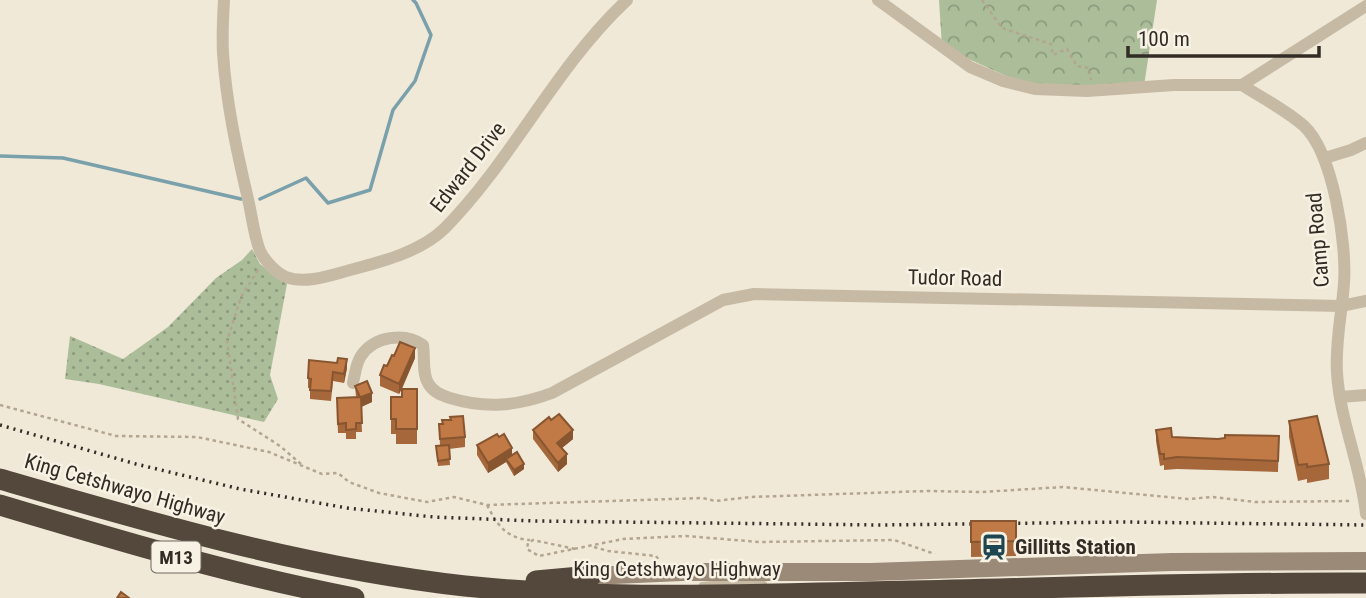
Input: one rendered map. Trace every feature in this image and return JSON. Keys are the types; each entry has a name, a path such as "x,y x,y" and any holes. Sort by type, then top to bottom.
{"highway":[{"name":"King Cetshwayo Highway","path":"0,479 153,524 309,562 467,586 551,593 803,594 1366,583"},
{"name":"M13","path":"0,505 285,585 354,598"},
{"path":"467,586 591,576"},
{"path":"285,585 323,598"}],"street":[{"path":"223,0 223,51 227,89 241,170 264,258"},
{"name":"Edward Drive","path":"264,258 285,276 296,279 326,277 379,262 421,245 442,231 468,203 590,40 627,0"},
{"path":"878,0 970,67 1003,81 1035,89 1093,85 1242,85 1366,6"},
{"name":"Camp Road","path":"1242,85 1303,126 1315,138 1325,158 1338,216 1343,257 1344,281 1336,357 1340,397 1365,507"},
{"path":"1325,158 1366,143"},
{"name":"Tudor Road","path":"353,383 359,358 370,345 388,339 411,337 423,345 428,384 437,394 467,404 500,406 527,402 552,393 723,300 754,294 1341,306 1366,301"},
{"path":"1340,397 1366,395"},
{"path":"591,576 682,572 871,572 1172,562 1366,561"}],"path":[{"path":"982,0 1002,28 1051,44 1053,55 1067,49 1077,66 1089,68 1093,85"},
{"path":"264,258 240,297 227,341 238,419 280,446 303,466"},
{"path":"0,405 116,436 197,437 269,452 322,474 338,473 349,482 379,493 427,502 454,497 487,505 703,498 715,501 751,497 982,492 1063,486 1188,499 1213,497 1255,502 1365,507"},
{"path":"487,505 501,529 518,539 575,549"},
{"path":"533,540 528,543 527,549 539,556 623,539 668,536 770,542 894,540 938,555 948,570"},
{"path":"590,546 608,551 656,556 662,563 650,563"}],"green space":[{"path":"939,0 1157,0 1144,86 1035,89 942,47"},
{"path":"252,249 260,264 287,284 270,375 278,399 264,422 99,384 65,379 70,336 123,359 168,327 216,278 242,260"}],"building":[{"path":"400,342 415,348 399,384 380,375 384,365 387,366 392,355 394,356"},
{"path":"338,358 347,359 344,374 333,372 331,391 310,390 309,360 337,363"},
{"path":"367,381 372,393 361,397 362,423 356,423 356,429 346,430 346,423 338,424 337,398 360,397 355,386"},
{"path":"402,389 417,389 417,429 396,429 396,419 391,419 391,397 402,397"},
{"path":"559,414 573,430 557,443 567,454 558,463 533,430 549,417 551,420"},
{"path":"463,416 465,437 440,439 439,424 443,424 442,420"},
{"path":"1317,416 1329,464 1307,467 1307,464 1298,465 1289,421"},
{"path":"1171,428 1172,437 1218,439 1225,438 1225,435 1279,436 1278,461 1177,457 1164,459 1164,454 1160,454 1156,430"},
{"path":"497,434 499,437 504,434 512,448 488,463 477,445"},
{"path":"449,445 450,459 438,461 436,446"},
{"path":"517,452 524,464 514,470 506,459"},
{"path":"971,521 1016,521 1016,541 971,542"},
{"path":"121,592 129,598 117,598"}],"waterway":[{"path":"260,199 306,178 328,203 370,190 393,110 415,81 431,35 413,0"},
{"path":"0,156 63,158 241,199"}],"railway":[{"path":"0,425 136,464 240,489 347,508 434,517 536,521 881,525 1123,522 1366,525"}],"place":[{"name":"Gillitts Station","path":"994,547"}]}
